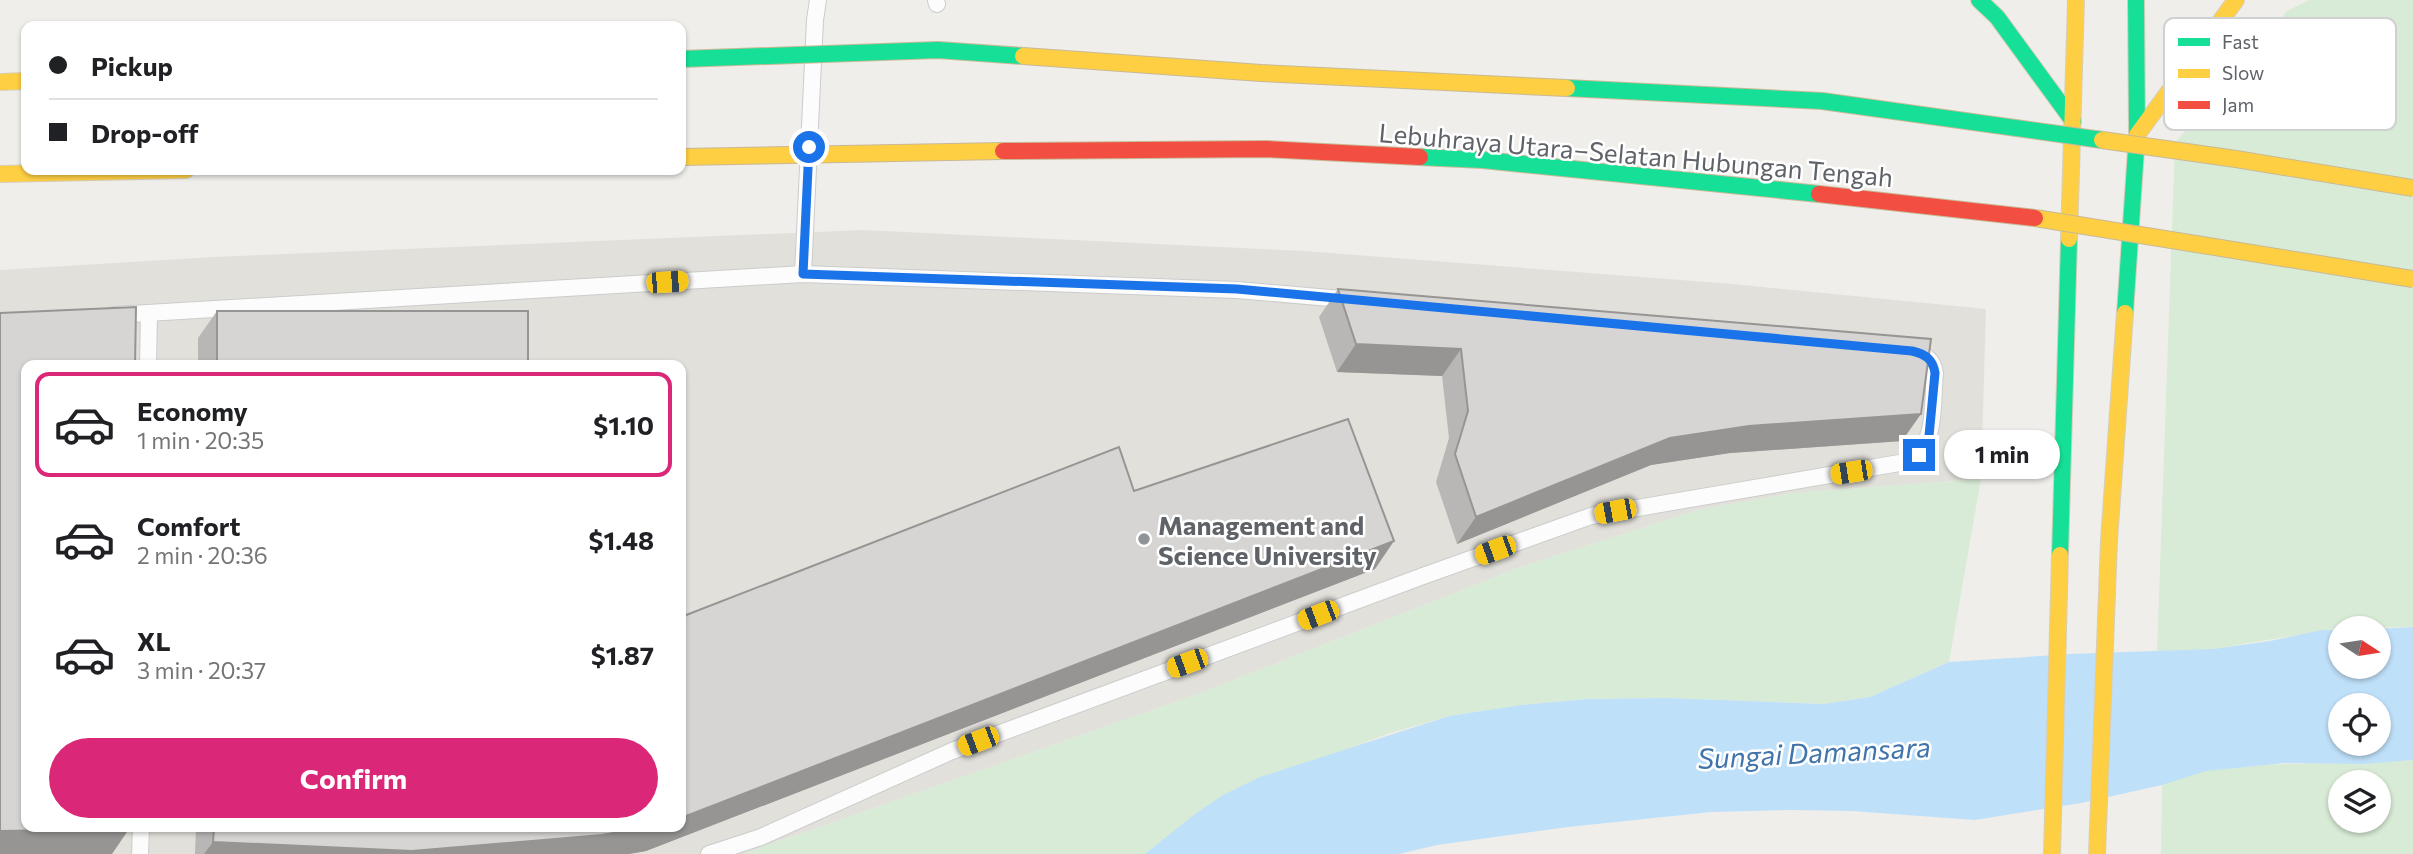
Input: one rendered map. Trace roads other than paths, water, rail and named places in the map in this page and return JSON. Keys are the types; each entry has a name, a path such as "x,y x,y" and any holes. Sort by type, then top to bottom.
{"main road":[{"path":"1979,0 1997,17 2073,121"},
{"path":"2052,854 2076,0"},
{"path":"2097,854 2109,541 2137,135 2136,0"},
{"path":"2223,18 2236,0"},
{"name":"Lebuhraya Utara–Selatan Hubungan Tengah","path":"686,59 938,50 1261,73 1822,101 2236,159 2413,188"},
{"path":"0,82 21,81"},
{"path":"2137,135 2164,98"},
{"name":"Lebuhraya Utara–Selatan Hubungan Tengah","path":"686,157 935,151 1266,149 1483,160 1844,196 2070,222 2413,279"},
{"path":"0,174 21,174"}],"lane":[{"path":"803,274 818,0"},
{"path":"95,316 803,274 1237,289 1375,302"},
{"path":"148,360 149,313"},
{"path":"709,854 761,836 952,751 1397,585 1591,516 1911,461 1919,455 1929,436 1934,364 1921,353 1898,350"},
{"path":"140,854 141,832"}],"water":[{"name":"Sungai Damansara","path":"2413,627 2413,760 2364,764 2285,763 2206,771 2162,785 2081,803 1975,820 1852,811 1711,812 1568,827 1437,845 1399,854 1145,854 1223,795 1260,777 1449,716 1521,705 1588,699 1667,698 1824,704 1870,697 1949,662 2213,649 2328,630 2328,679 2391,679 2391,628"}],"place":[{"name":"Management and Science University","path":"1144,539"}]}
